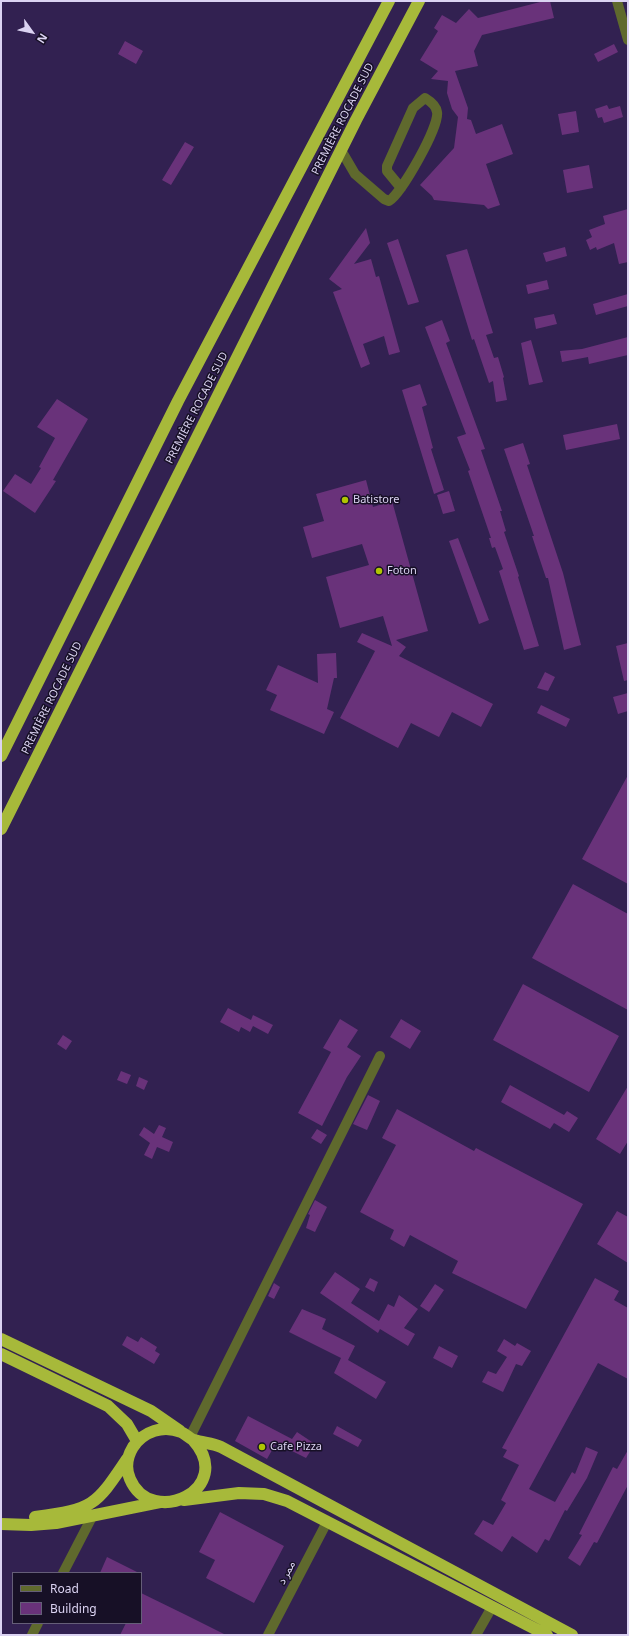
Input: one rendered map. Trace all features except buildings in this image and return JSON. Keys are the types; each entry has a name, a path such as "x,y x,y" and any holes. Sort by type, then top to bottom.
{"highway":[{"name":"PREMIÈRE ROCADE SUD","path":"1,756 178,401 389,1"},
{"name":"PREMIÈRE ROCADE SUD","path":"1,829 341,150 419,1"},
{"path":"1,1339 151,1411 189,1437 204,1456 205,1475 195,1491 188,1497 179,1500"},
{"path":"1,1354 108,1406 127,1424 137,1441"},
{"path":"1,1515 31,1518 75,1511 87,1507 98,1499 106,1490 128,1459 137,1441 150,1432 158,1430 174,1430 189,1437 221,1447 572,1635"},
{"path":"128,1459 127,1469 135,1488 151,1500 161,1502"},
{"path":"1,1524 31,1525 56,1523 161,1502 239,1493 264,1494 287,1501 547,1635"}],"lane":[{"path":"617,1 628,40"},
{"path":"341,150 355,174 384,199 389,201 394,198 401,188 423,152 435,124 437,112 432,102 425,98 412,108 387,166 387,172 401,188"},
{"path":"189,1437 380,1056"},
{"path":"64,1572 92,1517"},
{"name":"ممر د","path":"268,1635 327,1522"},
{"path":"476,1635 492,1607"},
{"path":"32,1635 38,1624"}],"place":[{"name":"Batistore","path":"345,500"},
{"name":"Foton","path":"379,571"},
{"name":"Cafe Pizza","path":"262,1447"}]}
